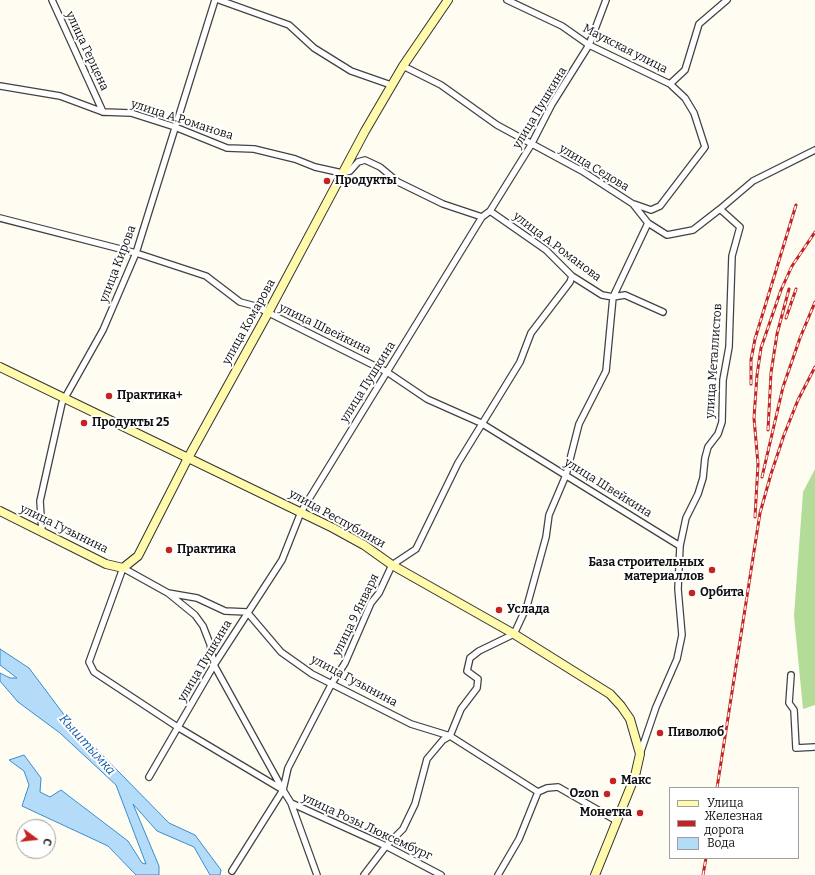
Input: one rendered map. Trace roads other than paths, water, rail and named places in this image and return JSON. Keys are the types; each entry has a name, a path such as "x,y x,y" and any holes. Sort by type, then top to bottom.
{"main road":[{"name":"улица Комарова","path":"123,568 138,556 188,458 268,313 342,172 391,85 448,0"},
{"name":"улица Республики","path":"0,367 301,512 364,545 392,565 514,634 610,694 630,719 640,754"},
{"name":"улица Гузынина","path":"0,511 106,564 123,568"},
{"name":"улица Металлистов","path":"595,875 635,776 640,754"}],"street":[{"name":"улица Герцена","path":"52,0 103,112"},
{"name":"улица Кирова","path":"42,532 40,501 58,416 64,398 103,330 136,253 216,0"},
{"path":"219,0 289,25 314,48 351,71 391,85"},
{"name":"Маукская улица","path":"507,0 562,26 589,45 670,84 686,98 694,113 705,147 660,206 651,210 633,204"},
{"name":"улица Пушкина","path":"149,777 179,728 214,665 282,560 301,512 482,217 490,211 531,145 552,104 571,76 589,45 606,0"},
{"path":"670,84 685,70 699,24 727,0"},
{"name":"улица Седова","path":"403,66 441,85 497,125 531,145 582,171 633,204 648,224 668,235 692,230 753,181 815,150"},
{"name":"улица А.Романова","path":"0,86 60,96 103,112 131,113 175,126 228,148 254,149 295,159 315,167 342,172"},
{"path":"342,172 350,171 358,162 365,160 372,162 398,182 449,207 482,217"},
{"name":"улица Металлистов","path":"640,754 656,707 677,659 682,635 678,589 680,546 686,518 698,494 703,478 708,446 718,434 722,422 723,380 729,346 732,256 740,227 720,209"},
{"name":"улица А.Романова","path":"490,211 546,250 572,276 602,295 613,297 625,295 663,312"},
{"name":"улица Швейкина","path":"0,218 136,253 206,276 240,302 255,306 387,372 427,399 481,423 680,546"},
{"path":"364,875 386,846 402,829 415,804 427,759 443,740 450,736 461,709 477,688 478,679 467,671 470,658 479,651 514,634 526,606 546,537 549,515 566,475 579,424 606,371 613,297 648,224"},
{"name":"улица 9 Января","path":"232,871 283,790 288,768 332,683 345,663 371,603 379,593 392,565 416,549 458,462 520,362 531,333 570,282 572,276"},
{"name":"улица Гузынина","path":"123,568 168,593 197,598 225,611 247,612 281,652 312,674 411,724 450,736 538,792"},
{"name":"улица Розы Люксембург","path":"123,568 89,662 94,672 179,728 283,790 291,804 386,846 441,875"},
{"path":"168,593 195,615 203,626 210,644 214,665 283,790"},
{"path":"791,675 789,703 794,710 796,748 815,747"},
{"path":"498,875 519,839 538,792 547,788 558,788 618,821"},
{"path":"291,804 317,875"}],"water":[{"name":"Кыштымка","path":"0,649 29,668 68,720 169,823 195,835 221,870 220,875 210,875 194,847 157,831 133,804 159,866 159,875 136,875 108,846 56,822 56,819 50,819 22,806 29,785 24,771 9,760 24,755 41,778 40,792 50,797 61,790 128,841 142,863 146,864 116,785 60,733 18,702 0,681 0,673 10,678 17,678 0,665"}],"railway":[{"path":"751,384 751,360 755,339 796,205"},
{"path":"755,517 758,464 754,418 757,375 761,348 781,290 792,266 815,232"},
{"path":"768,430 771,373 777,334 789,289"},
{"path":"786,318 796,289"},
{"path":"762,477 783,387 800,338 815,302"},
{"path":"717,787 760,513 784,435 798,400 815,367"},
{"path":"703,875 706,859"}],"place":[{"name":"Продукты","path":"327,181"},
{"name":"Практика+","path":"109,396"},
{"name":"Продукты 25","path":"84,423"},
{"name":"Практика","path":"169,550"},
{"name":"База cтроительных материаллов","path":"712,570"},
{"name":"Орбита","path":"692,593"},
{"name":"Услада","path":"499,610"},
{"name":"Пиволюб","path":"660,733"},
{"name":"Макс","path":"613,781"},
{"name":"Ozon","path":"607,794"},
{"name":"Монетка","path":"640,813"}]}
